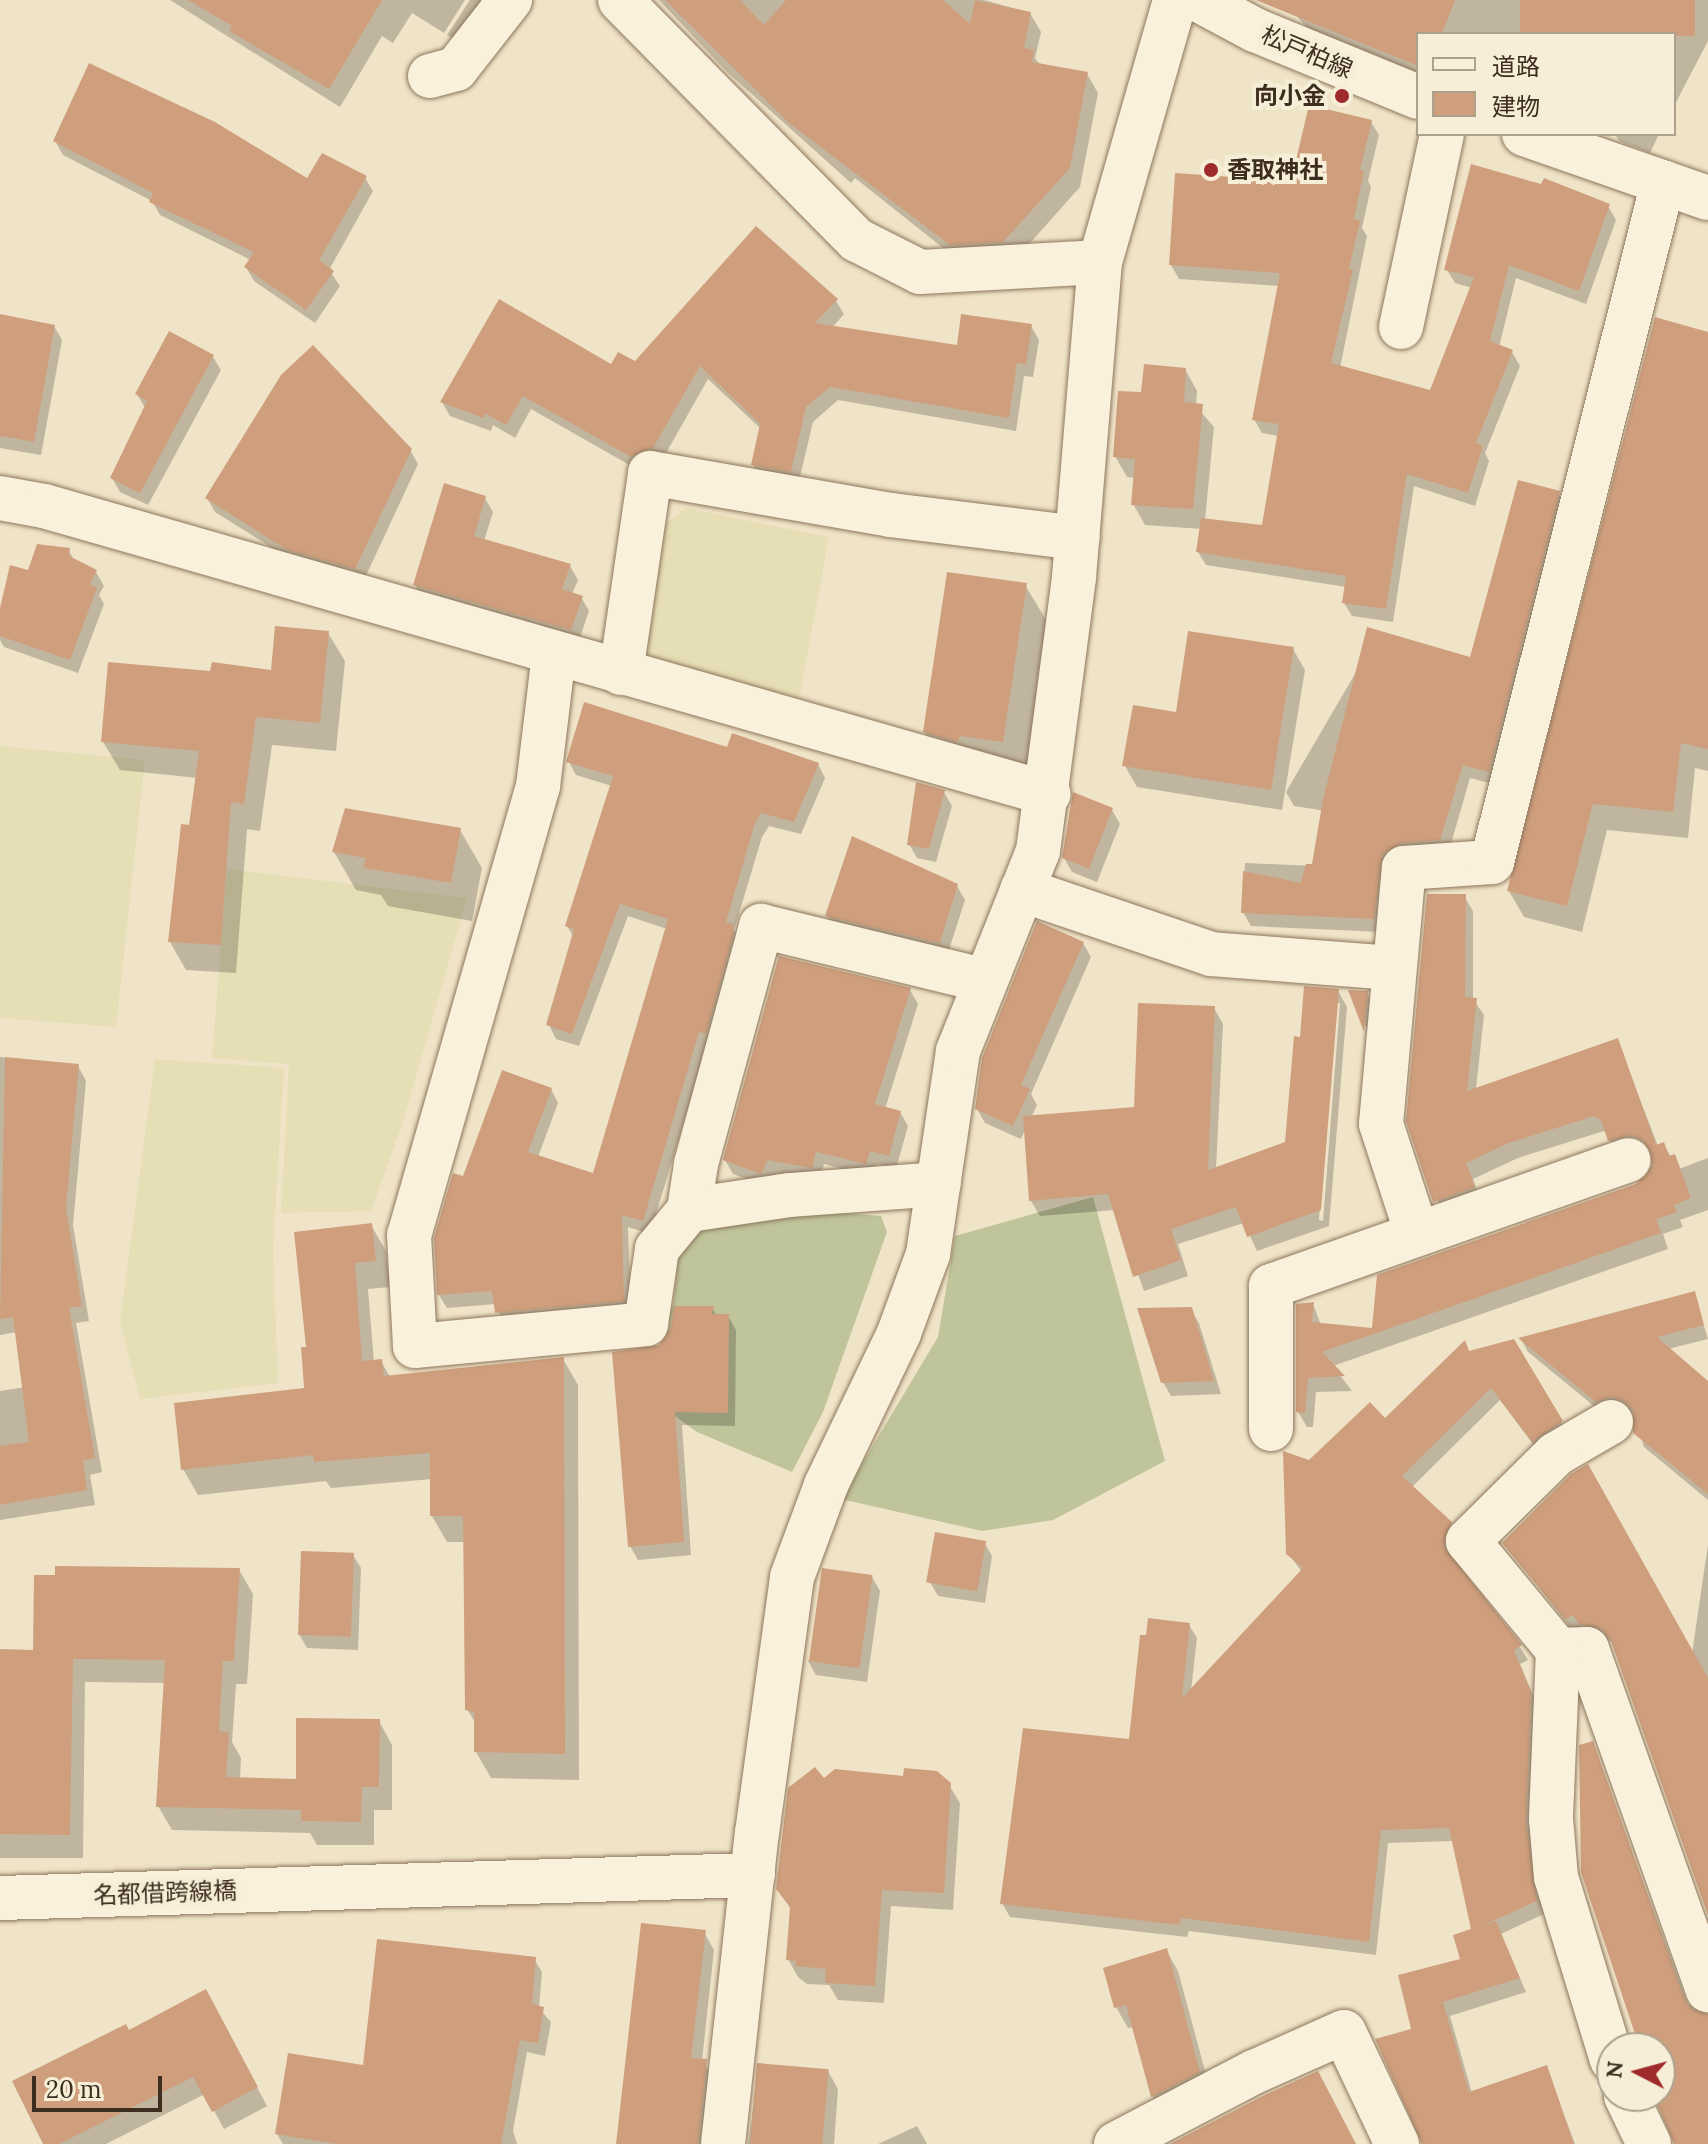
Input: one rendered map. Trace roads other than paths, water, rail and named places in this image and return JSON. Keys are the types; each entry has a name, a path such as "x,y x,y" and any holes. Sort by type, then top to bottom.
{"street":[{"path":"430,76 456,69 510,0"},
{"path":"620,0 857,240 920,272 1100,262"},
{"path":"723,2144 753,1875 792,1577 826,1485 899,1333 928,1254 958,1051 983,980 1038,851 1049,794 1078,538 1100,262 1175,0"},
{"name":"松戸柏線","path":"1199,0 1255,30 1416,96"},
{"path":"1401,327 1442,136"},
{"path":"1530,136 1708,198"},
{"path":"1417,1234 1381,1124 1404,868 1492,862 1663,182"},
{"path":"621,673 650,473 891,515 1078,538"},
{"path":"0,498 44,506 1049,794"},
{"path":"554,654 538,786 409,1235 415,1346 646,1324 657,1249 689,1210 696,1164 761,926 983,980"},
{"path":"1022,890 1211,954 1393,968"},
{"path":"1271,1429 1271,1286 1628,1160"},
{"path":"689,1210 790,1195 939,1184"},
{"path":"1603,2032 1556,1877 1551,1819 1558,1650 1468,1541 1556,1454 1611,1422"},
{"path":"1558,1650 1587,1649 1708,1990"},
{"name":"名都借跨線橋","path":"0,1898 753,1875"},
{"path":"1116,2144 1254,2072 1344,2032 1397,2144"},
{"path":"1634,2112 1649,2144"}],"place":[{"name":"向小金","path":"1342,96"},
{"name":"香取神社","path":"1211,170"}]}
